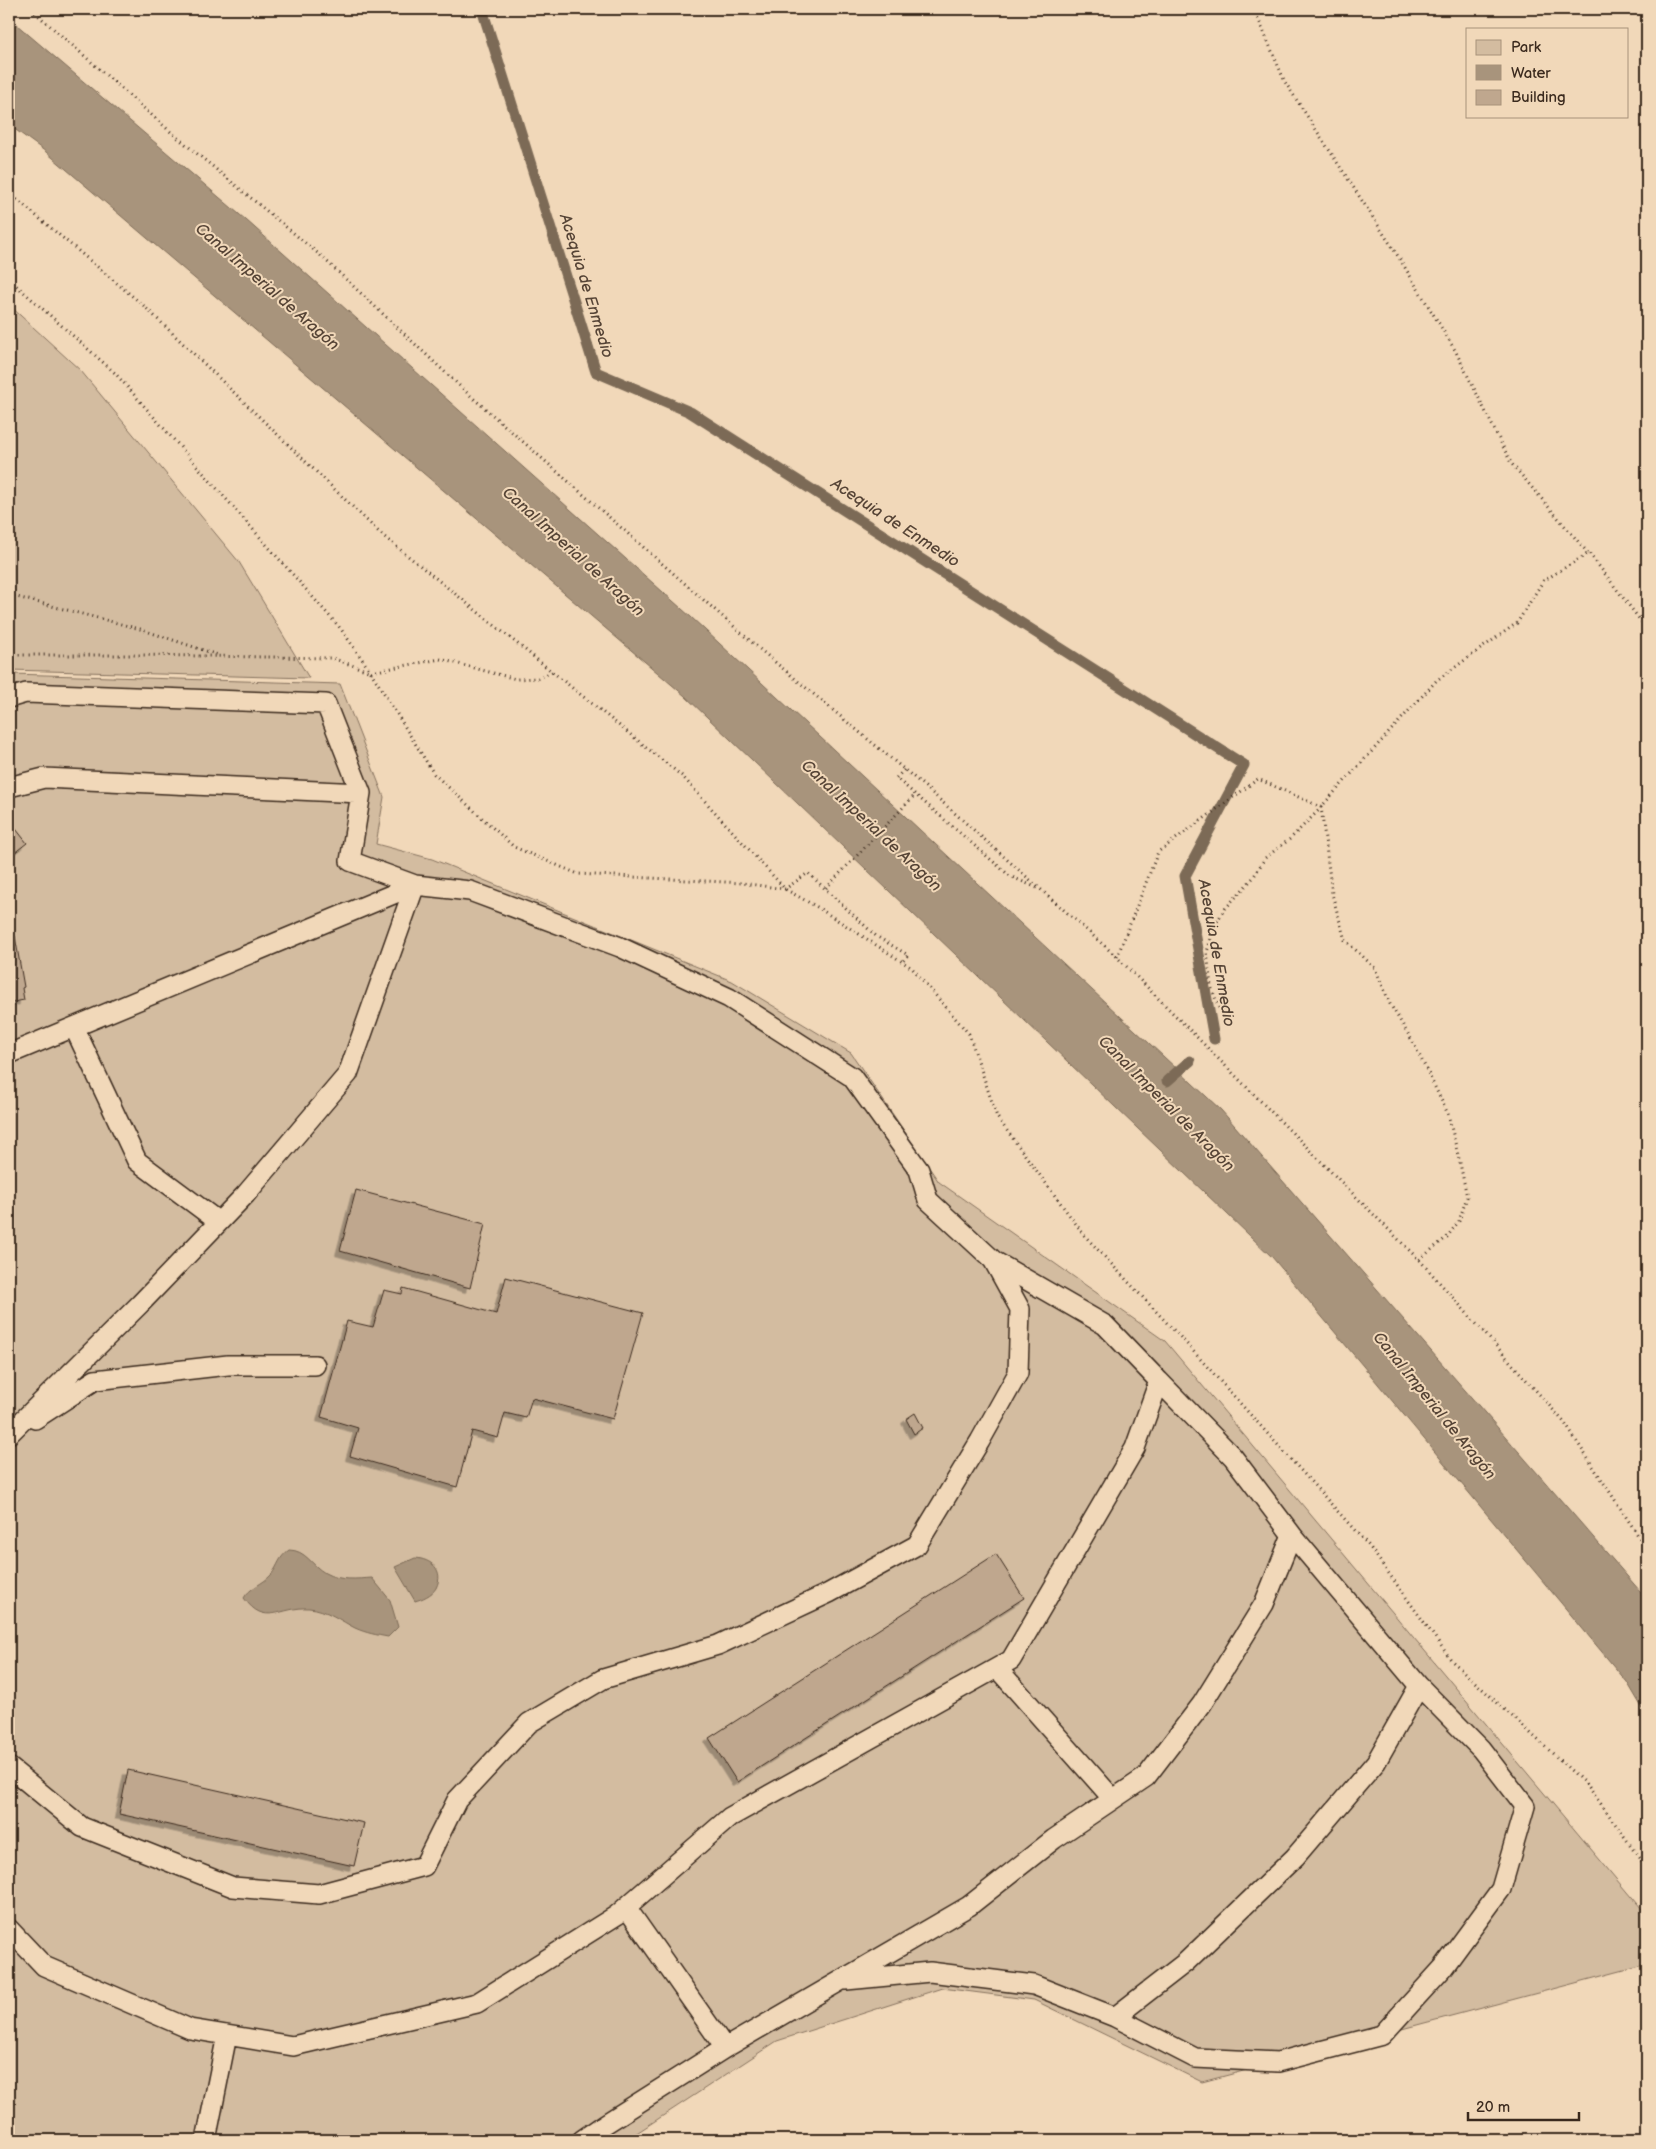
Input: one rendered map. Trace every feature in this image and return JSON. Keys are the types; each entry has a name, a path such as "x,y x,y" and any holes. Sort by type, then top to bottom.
{"lane":[{"path":"9,698 26,692 326,704 361,793 350,861 415,885 470,891 620,947 729,998 852,1077 919,1170 928,1200 993,1260 1105,1325 1233,1457 1292,1535 1419,1686 1481,1749 1525,1806 1501,1889 1443,1968 1382,2034 1278,2062 1195,2058 1115,2017 1034,1986 930,1972 839,1981"},
{"path":"9,787 44,778 361,793"},
{"path":"9,1054 415,885"},
{"path":"9,1435 140,1304 246,1194 348,1074 415,885"},
{"path":"74,1027 137,1161 219,1222"},
{"path":"9,1767 82,1827 233,1887 318,1894 424,1866 457,1800 528,1723 603,1679 718,1645 829,1593 917,1545 980,1442 1018,1373 1020,1309 993,1260"},
{"path":"9,1435 96,1380 228,1365 315,1365"},
{"path":"9,1929 44,1966 190,2029 293,2046 477,2003 617,1915 730,1817 1011,1660 1135,1448 1160,1381"},
{"path":"582,2140 604,2124 725,2048 969,1906 1054,1839 1146,1777 1202,1704 1264,1604 1292,1535"},
{"path":"997,1668 1114,1799"},
{"path":"1115,2017 1186,1962 1295,1857 1376,1762 1419,1686"},
{"path":"626,1907 725,2048"},
{"path":"206,2140 227,2035"}],"path":[{"path":"31,9 172,133 320,255 471,396 763,652 904,770 1042,890 1116,957 1419,1260 1564,1422 1647,1549"},
{"path":"1254,9 1285,82 1398,256 1450,342 1511,463 1588,553 1647,629"},
{"path":"9,193 143,305 382,535 682,776 785,889 817,907 912,968 969,1034 997,1117 1084,1235 1184,1341 1369,1546 1452,1661 1588,1786 1647,1868"},
{"path":"9,280 115,373 341,629 371,672 434,774 514,847 578,874 742,883 785,889 808,873 876,936 908,955 903,961"},
{"path":"1219,1008 1211,986 1207,952 1215,925 1224,910 1253,878 1265,858 1290,839 1321,807 1437,680 1517,623 1543,581 1588,553"},
{"path":"9,595 140,629 221,656"},
{"path":"9,657 15,655 119,655 332,658 371,672 440,659 516,680 538,678 552,672"},
{"path":"904,770 896,778 914,796 1010,876 1042,890"},
{"path":"1116,957 1158,852 1258,779 1321,807"},
{"path":"826,888 914,796"},
{"path":"1321,807 1332,894 1345,940 1375,968 1390,1004 1413,1042 1448,1114 1460,1164 1467,1197 1459,1221 1447,1238 1419,1260"}],"green space":[{"path":"9,305 81,371 239,562 309,678 9,670"},
{"path":"9,675 340,684 384,797 376,844 432,859 732,981 851,1053 939,1182 1165,1341 1647,1916 1647,1964 1202,2082 1034,2000 942,1988 777,2041 626,2140 9,2140"}],"water":[{"name":"Canal Imperial de Aragón","path":"9,18 246,220 691,617 1221,1110 1647,1599 1647,1716 1627,1682 1272,1257 685,696 46,152 9,125"},
{"path":"289,1550 300,1552 320,1570 330,1576 348,1579 372,1578 390,1600 398,1627 388,1637 359,1630 327,1613 315,1609 299,1608 274,1614 259,1612 244,1598 271,1575"},
{"path":"415,1558 431,1563 438,1571 439,1576 436,1588 432,1593 415,1601 395,1567"}],"building":[{"path":"9,820 27,843 9,857"},
{"path":"15,936 24,987 22,988 24,1000 9,1003 9,937"},
{"path":"356,1190 485,1224 470,1288 340,1251"},
{"path":"506,1277 643,1313 613,1419 532,1398 526,1418 505,1413 498,1438 472,1431 457,1487 350,1456 358,1428 321,1417 347,1321 373,1327 384,1290 402,1294 403,1288 496,1314"},
{"path":"915,1413 923,1428 914,1434 906,1419"},
{"path":"996,1554 1024,1598 737,1782 709,1738"},
{"path":"128,1770 364,1823 354,1866 119,1814"}],"waterway":[{"name":"Acequia de Enmedio","path":"482,9 596,372 690,412 1244,765 1185,876 1214,1039"},
{"name":"Acequia de Enmedio","path":"1167,1081 1190,1061"}]}
